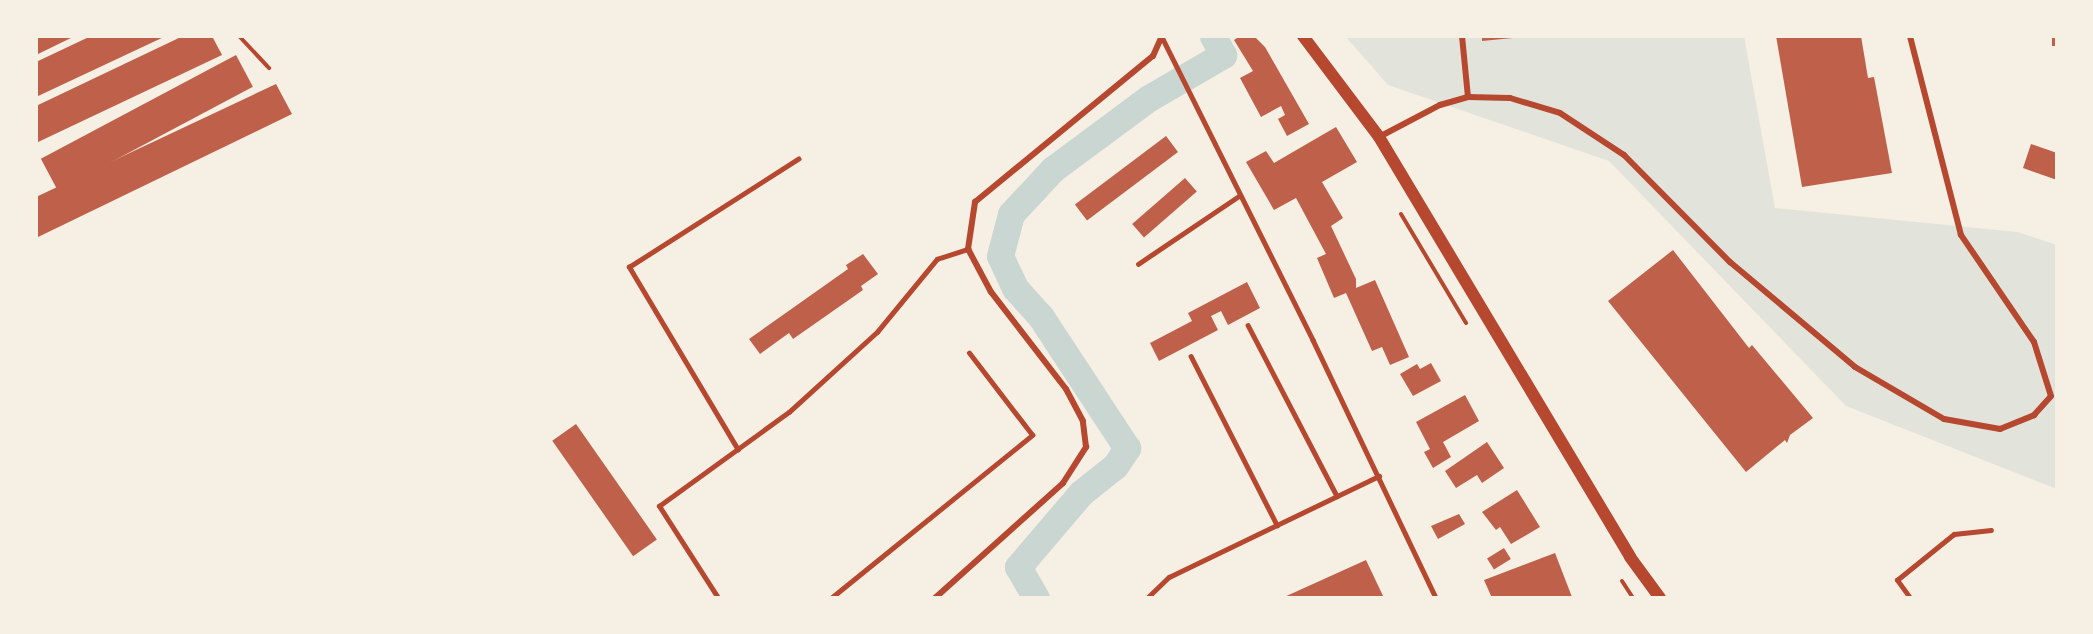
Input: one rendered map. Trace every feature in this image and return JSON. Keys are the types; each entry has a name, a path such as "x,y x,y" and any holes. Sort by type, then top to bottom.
{"main road":[{"path":"1304,36 1378,137 1624,547 1660,598"}],"street":[{"path":"1462,36 1468,97"},
{"path":"1378,137 1440,105 1468,97 1510,98 1560,113 1624,155 1731,262 1855,367 1944,420 2000,429 2034,415 2054,398 2034,342 1961,235 1910,36"},
{"path":"935,598 1063,483 1086,447 1083,421 1066,389 991,292 968,249 975,202 1153,56 1162,37"}],"lane":[{"path":"1162,37 1194,97 1239,196 1379,476 1436,598"},
{"path":"738,450 629,267 798,159"},
{"path":"1138,264 1239,196"},
{"path":"718,598 658,506 789,412 877,332 937,259 968,249"},
{"path":"1248,325 1337,496"},
{"path":"831,598 1032,435 969,353"},
{"path":"1191,356 1277,525"},
{"path":"1147,598 1169,577 1379,476"},
{"path":"1910,598 1897,580 1954,534 1991,530"},
{"path":"1951,598 2027,598"}],"path":[{"path":"239,36 270,68"},
{"path":"1399,212 1472,334"},
{"path":"1618,575 1633,598"}],"shaded area":[{"path":"1345,36 1744,36 1775,208 2018,232 2057,245 2057,489 1846,406 1609,161 1388,85"}],"building":[{"path":"36,36 75,36 36,55"},
{"path":"91,36 166,36 36,97 36,62"},
{"path":"183,36 212,36 222,55 36,143 36,106"},
{"path":"1240,36 1254,36 1265,47 1309,124 1287,136 1278,119 1285,115 1281,106 1261,117 1240,78 1253,71 1234,40"},
{"path":"1482,36 1513,36 1513,38 1482,41"},
{"path":"1776,36 1861,36 1868,78 1874,77 1892,173 1802,187"},
{"path":"2052,36 2057,36 2057,46 2052,46"},
{"path":"236,55 253,87 58,191 41,159"},
{"path":"276,84 292,114 36,238 36,197"},
{"path":"1336,127 1357,162 1322,182 1343,218 1331,226 1356,279 1356,288 1375,280 1409,357 1390,365 1382,347 1372,351 1346,293 1334,298 1317,258 1326,254 1296,198 1274,210 1246,162 1266,151 1274,163"},
{"path":"1166,136 1178,152 1087,221 1075,205"},
{"path":"2031,144 2057,153 2057,180 2023,168"},
{"path":"1185,178 1197,192 1144,238 1132,224"},
{"path":"1673,250 1749,348 1752,345 1813,418 1790,435 1787,443 1785,440 1746,472 1608,301"},
{"path":"863,254 878,274 861,286 863,290 793,339 789,333 760,354 749,339 848,269 846,265"},
{"path":"1247,282 1260,308 1228,325 1221,311 1211,316 1218,330 1159,361 1150,343 1192,321 1188,313"},
{"path":"1431,363 1441,381 1413,396 1400,374 1417,364 1420,369"},
{"path":"1465,395 1479,421 1443,442 1451,457 1433,468 1424,452 1430,449 1416,422"},
{"path":"576,424 657,540 633,556 552,441"},
{"path":"1487,442 1504,468 1482,483 1477,475 1456,488 1445,471"},
{"path":"1517,490 1540,527 1511,544 1500,527 1496,530 1482,512"},
{"path":"1459,514 1465,524 1438,539 1431,526"},
{"path":"1504,548 1511,559 1494,570 1487,559"},
{"path":"1555,553 1572,597 1492,598 1484,580"},
{"path":"1366,560 1384,598 1282,598"}],"waterway":[{"path":"1036,598 1018,567 1081,493 1115,466 1127,448 1041,317 1015,288 1000,256 1011,214 1053,169 1149,98 1223,55 1213,36"}]}
